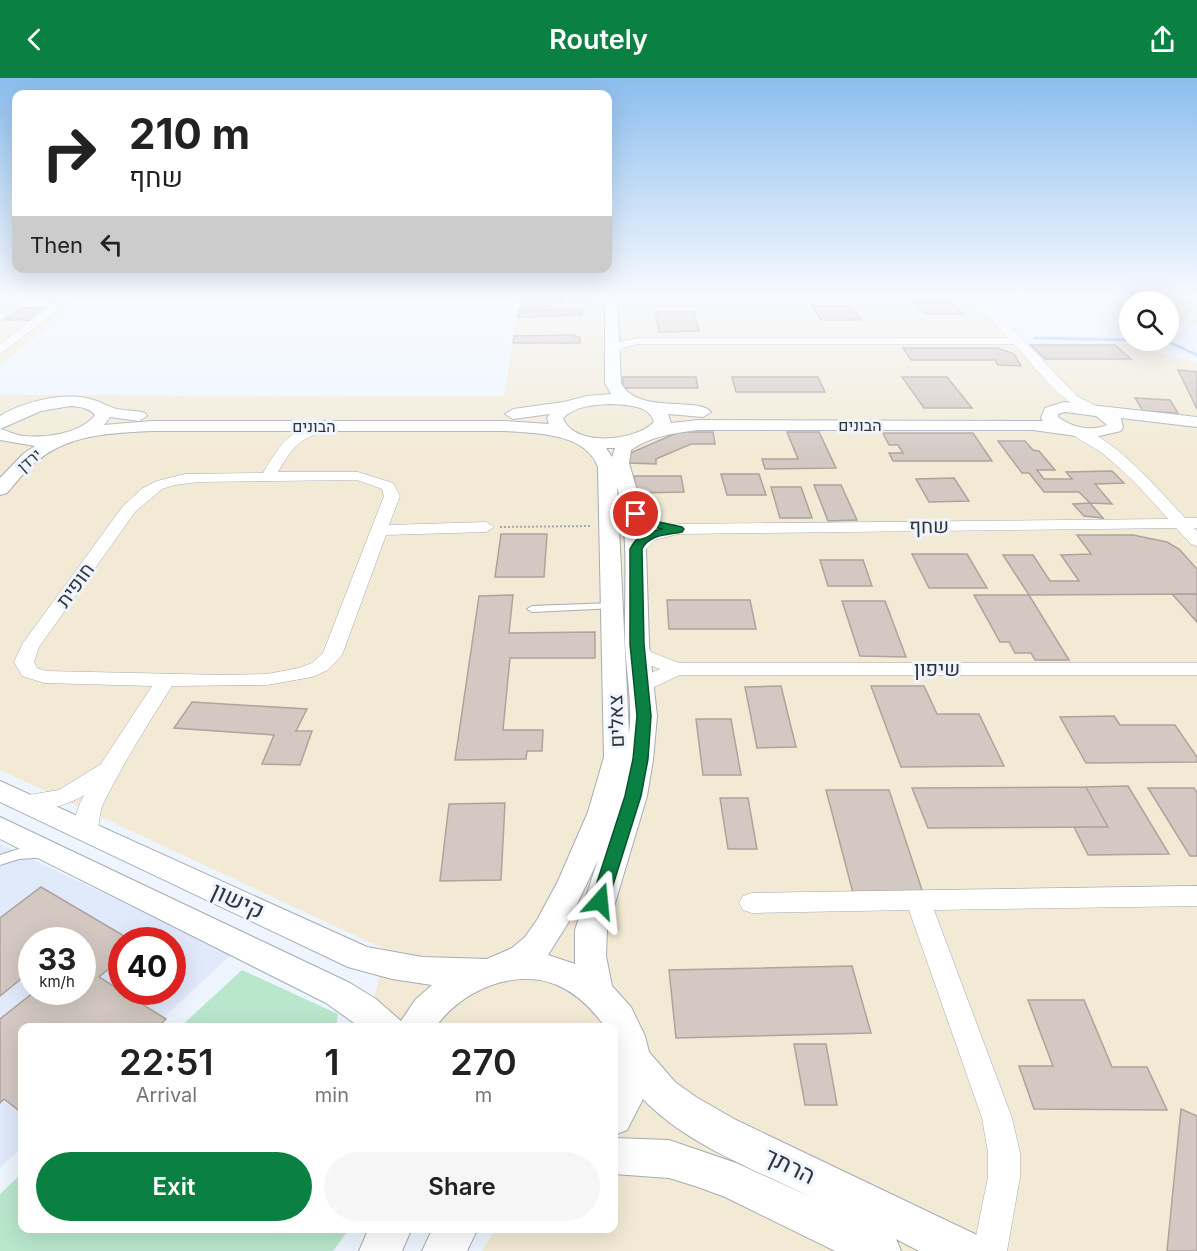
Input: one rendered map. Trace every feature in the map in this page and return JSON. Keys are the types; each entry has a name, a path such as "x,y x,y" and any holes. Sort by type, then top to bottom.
{"street":[{"path":"613,351 615,388 622,396 635,402"},
{"path":"1028,351 1072,399 1112,418 1116,424 1111,429"},
{"path":"559,430 555,424 555,418 575,404 592,398 598,392 597,353"},
{"path":"1051,376 1058,402 1049,418 1085,435 1117,459 1197,541"},
{"name":"הבונים","path":"26,409 72,402 90,404 115,414 141,416 495,414 543,412 609,399 635,402 652,408 691,412 944,415 1053,410 1072,407 1094,410"},
{"path":"644,437 663,423 663,418 652,408"},
{"path":"26,409 9,416 1,431 30,441 66,437 86,430 99,422 103,415 101,410"},
{"path":"0,414 26,409"},
{"path":"1094,410 1197,422"},
{"path":"1111,429 1137,424 1197,429"},
{"name":"הבונים","path":"66,437 117,428 152,426 506,426 559,430 586,441 602,443 644,437 673,428 698,425 1033,425 1071,429 1111,429"},
{"path":"269,426 286,431 291,438"},
{"path":"268,477 291,438 306,431 333,426"},
{"path":"1111,429 1117,459"},
{"name":"ירדן","path":"1,431 6,446 2,456"},
{"name":"ירדן","path":"0,489 35,453 66,437"},
{"name":"צאלים","path":"596,990 590,956 591,930 633,796 640,759 644,716 637,644 636,549 632,508 620,457 623,448 644,437"},
{"name":"צאלים","path":"418,1023 439,998 460,983 519,960 536,948 550,927 586,856 608,799 617,757 607,467 602,453 586,441"},
{"name":"חופית","path":"358,476 388,486 392,496 380,530 332,655 319,667 296,675 270,678 165,680 44,677 29,672 24,662 30,647 129,508 144,493 161,484 176,480 358,476"},
{"name":"שחף","path":"632,508 646,522 678,529"},
{"name":"שחף","path":"636,549 641,540 649,536 678,529 1197,523"},
{"path":"380,530 486,527"},
{"name":"שיפון","path":"637,644 643,656 677,669 1197,669"},
{"name":"שיפון","path":"644,716 642,686 677,669"},
{"path":"86,831 88,810 109,769 165,680"},
{"path":"12,797 65,797 109,769"},
{"name":"קישון","path":"12,797 360,958 427,973 533,967 566,974 596,990"},
{"name":"קישון","path":"0,826 338,993 381,1023"},
{"path":"752,903 1197,896"},
{"path":"918,900 997,1118 1004,1153 1004,1177 990,1251"},
{"path":"596,990 622,1020 629,1039 632,1059 630,1083 618,1112"},
{"name":"הרתך","path":"632,1059 653,1086 670,1102 690,1115 722,1133 964,1251"},
{"name":"הרתך","path":"618,1156 669,1159 698,1168 736,1182 880,1251"},
{"path":"380,1251 389,1233"},
{"path":"443,1251 455,1233"}],"lane":[{"path":"532,609 612,606"},
{"path":"0,860 20,855 57,854"}],"path":[{"path":"486,527 609,526"}],"shaded area":[{"path":"0,351 18,351 0,366"},
{"path":"511,351 1153,351 1197,363 1197,1251 482,1251 493,1233 618,1233 618,1023 370,1023 384,949 0,770 0,395 504,396"},
{"path":"0,844 175,927 108,927 108,1005 177,1005 157,1023 18,1023 18,1152 0,1168"},
{"path":"186,932 232,954 186,997"}],"green space":[{"path":"242,970 338,1014 337,1023 184,1023"},
{"path":"18,1177 18,1233 346,1233 333,1251 0,1251 0,1194"}],"building":[{"path":"905,351 1005,351 1014,354 1021,366 998,365 995,360 911,360"},
{"path":"1037,351 1119,351 1131,359 1045,359"},
{"path":"1178,370 1197,372 1197,409"},
{"path":"623,377 696,377 698,388 623,388"},
{"path":"732,377 818,377 825,392 736,392"},
{"path":"902,377 947,377 972,408 924,408"},
{"path":"1135,398 1170,400 1178,413 1143,411"},
{"path":"679,432 713,432 715,444 691,444 656,459 656,464 628,463 628,454"},
{"path":"787,432 819,432 836,468 765,469 762,459 798,459"},
{"path":"883,433 973,433 992,461 893,461 889,453 903,453 898,445 889,445"},
{"path":"998,441 1025,441 1033,450 1039,451 1055,470 1037,470 1044,479 1072,479 1066,472 1112,471 1124,483 1095,484 1112,504 1090,503 1079,492 1044,492 1029,473 1022,473"},
{"path":"721,474 759,474 766,495 727,495"},
{"path":"634,476 681,476 684,492 636,493"},
{"path":"954,478 969,501 929,502 916,479"},
{"path":"814,485 841,485 857,520 828,521"},
{"path":"771,487 801,487 812,518 780,518"},
{"path":"1090,503 1103,518 1084,516 1073,504"},
{"path":"501,534 547,534 544,577 495,577"},
{"path":"1077,535 1133,535 1167,542 1179,549 1197,569 1197,594 1029,595 1003,555 1033,555 1050,581 1079,581 1061,555 1091,554"},
{"path":"912,554 967,554 987,588 929,588"},
{"path":"820,560 863,560 872,586 828,586"},
{"path":"1172,594 1197,594 1197,622"},
{"path":"513,595 509,633 595,632 595,658 510,658 503,730 543,730 542,751 527,751 526,759 455,760 479,596"},
{"path":"974,595 1029,595 1069,660 1035,660 1031,653 1015,653 1009,642 1000,642"},
{"path":"667,600 750,600 756,629 669,629"},
{"path":"842,601 885,601 906,657 860,656"},
{"path":"781,686 796,747 757,748 745,687"},
{"path":"871,686 924,686 937,714 979,714 1004,766 901,767"},
{"path":"192,702 307,709 296,731 312,731 300,765 262,764 274,735 174,728"},
{"path":"1114,716 1120,725 1175,725 1197,757 1197,762 1086,763 1060,717"},
{"path":"696,719 731,719 741,775 703,775"},
{"path":"1128,786 1169,854 1088,855 1074,827 1108,827 1086,787"},
{"path":"1086,787 1108,827 928,828 912,788"},
{"path":"1148,788 1194,788 1197,793 1197,856 1190,856"},
{"path":"826,790 889,790 923,893 853,893"},
{"path":"720,798 748,798 757,849 728,849"},
{"path":"505,803 501,880 440,881 449,804"},
{"path":"41,887 109,927 108,970 99,977 108,983 108,1005 144,1005 166,1019 162,1023 18,1023 18,1110 4,1099 0,1103 0,1019 18,1005 96,1005 96,927 18,927 18,981 0,996 0,918"},
{"path":"852,966 871,1033 676,1038 669,970"},
{"path":"1028,1000 1084,1000 1112,1067 1147,1067 1167,1110 1034,1109 1019,1066 1053,1066"},
{"path":"794,1044 826,1044 837,1105 805,1105"},
{"path":"1181,1109 1197,1116 1197,1251 1167,1251"}],"waterway":[{"path":"1188,351 1197,355"}],"route":[{"path":"600,901 633,796 640,759 644,716 637,644 636,549 641,540 649,536 678,529 663,528 646,522 636,514"}]}
